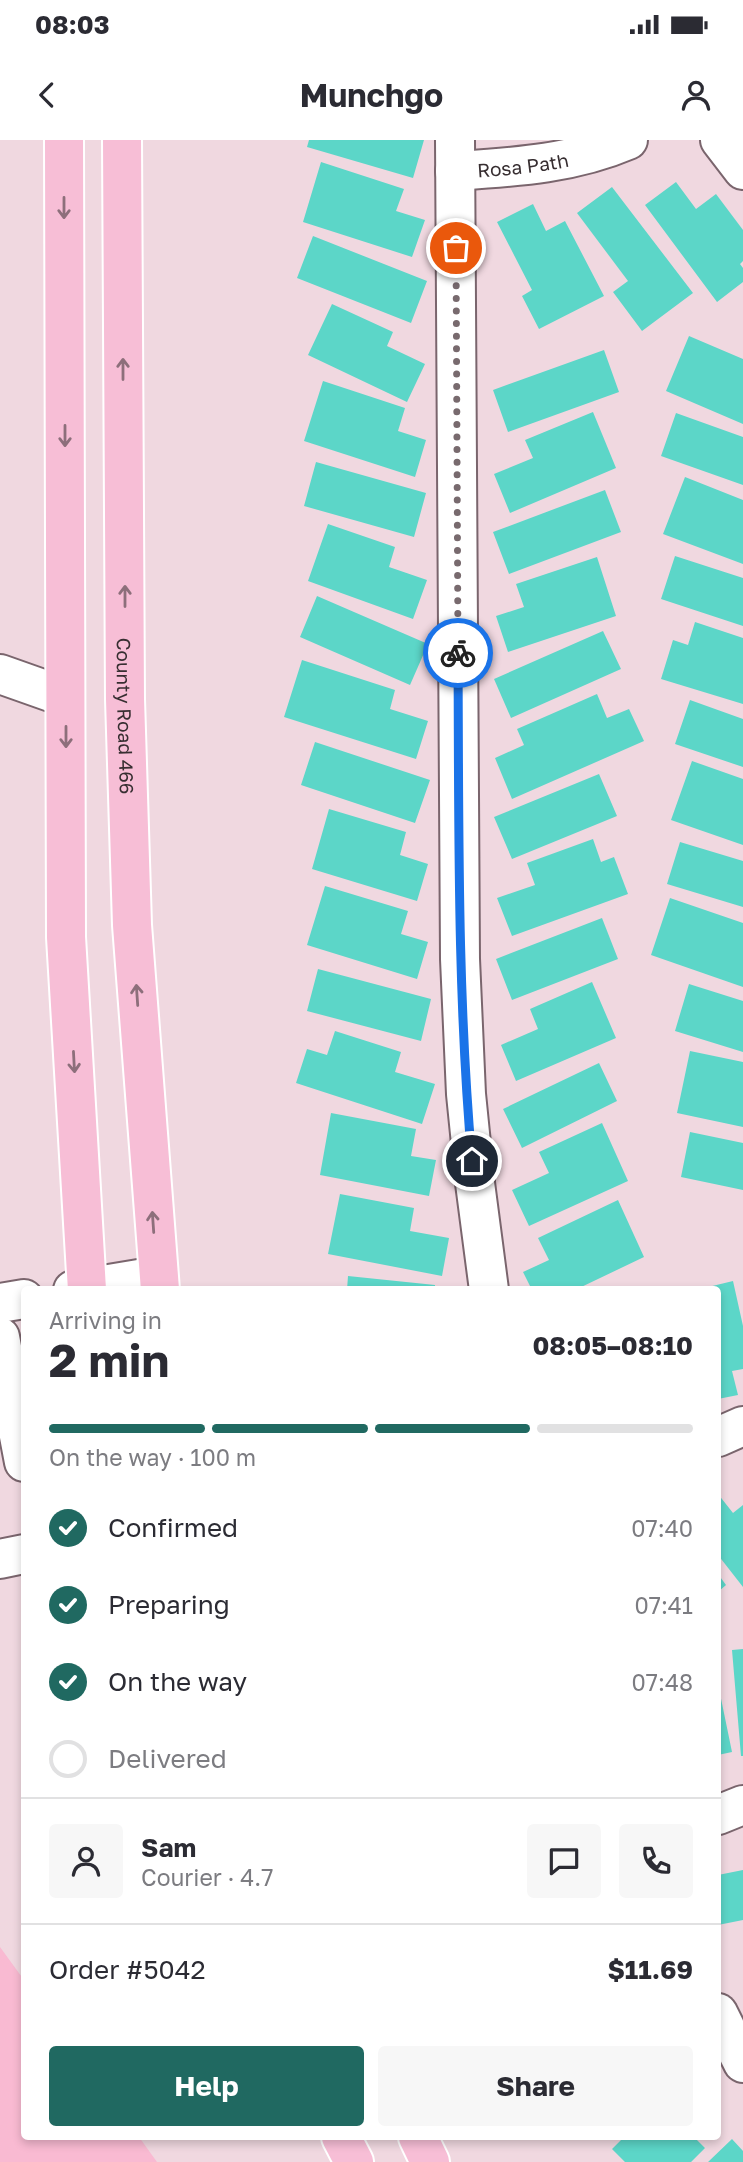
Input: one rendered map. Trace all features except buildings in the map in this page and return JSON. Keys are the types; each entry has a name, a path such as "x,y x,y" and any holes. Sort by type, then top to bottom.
{"main road":[{"path":"64,140 66,936 82,1286"},
{"name":"County Road 466","path":"122,140 125,699 132,925 159,1283"},
{"path":"343,2140 354,2162"},
{"path":"419,2140 430,2162"}],"street":[{"name":"Rosa Path","path":"455,155 555,163 604,150 628,140"},
{"path":"720,140 743,170"},
{"path":"455,155 460,959 466,1094 488,1286"},
{"path":"0,674 65,697"},
{"path":"120,1286 159,1283"},
{"path":"0,1303 21,1300"},
{"path":"0,1337 21,1446"},
{"path":"721,1436 743,1426"},
{"path":"0,1559 21,1555"},
{"path":"721,1814 743,1805"},
{"path":"721,2019 743,2063"}],"shaded area":[{"path":"0,1947 21,1976 21,2140 141,2140 157,2162 0,2162"}],"way so far":[{"path":"456,248 458,653"}],"route":[{"path":"458,653 460,959 472,1161"}]}
